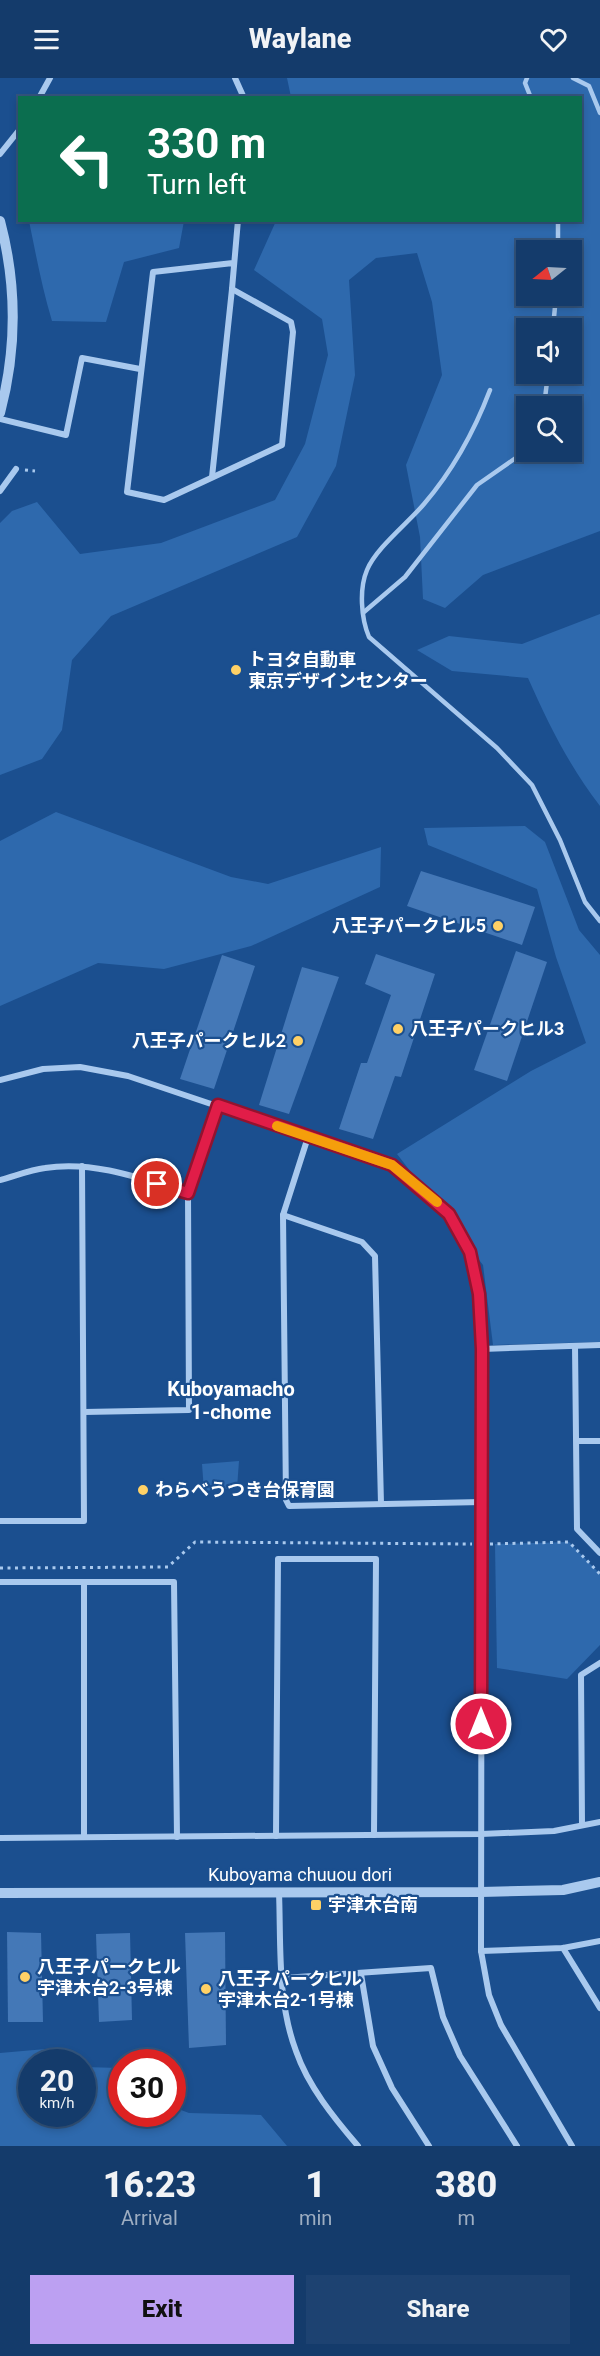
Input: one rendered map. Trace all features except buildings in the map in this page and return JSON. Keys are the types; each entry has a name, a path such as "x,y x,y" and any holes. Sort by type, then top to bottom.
{"street":[{"path":"40,96 50,78"},
{"path":"235,78 243,96"},
{"path":"0,154 18,132"},
{"path":"0,221 9,263 13,305 10,362 0,413"},
{"path":"212,477 238,222"},
{"path":"232,290 291,322 293,332 282,445 164,500 127,492 153,272 233,262"},
{"path":"0,419 66,435 82,358 140,369"},
{"path":"0,491 16,469"},
{"path":"0,1080 43,1069 80,1067 128,1076 392,1165 449,1214 470,1252 479,1294 482,1349 481,1951 489,1995 501,2025 572,2146"},
{"path":"84,1412 189,1410 188,1193 218,1105"},
{"path":"308,1137 283,1215 286,1500 290,1506 482,1502"},
{"path":"0,1180 46,1167 82,1166 129,1174 188,1193"},
{"path":"0,1521 84,1521 82,1166"},
{"path":"283,1215 362,1242 375,1256 381,1504"},
{"path":"482,1349 600,1345"},
{"path":"575,1346 577,1529 600,1553"},
{"path":"577,1441 600,1441"},
{"path":"276,1836 278,1559 376,1559 374,1835"},
{"path":"0,1582 174,1582 177,1837"},
{"path":"84,1582 84,1838"},
{"path":"582,1826 581,1675 600,1663"},
{"path":"0,1838 481,1834 554,1831 600,1822"},
{"name":"Kuboyama chuuou dori","path":"0,1893 481,1892 563,1890 600,1882"},
{"path":"279,1891 284,2003 296,2052 330,2113 358,2146"},
{"path":"481,1951 563,1947 600,1941"},
{"path":"563,1947 600,2008"},
{"path":"283,1978 431,1968 443,2017 460,2056 517,2146"},
{"path":"361,1974 373,2046 392,2088 429,2146"}],"lane":[{"path":"527,78 525,83 530,96"},
{"path":"573,78 590,86 600,113"},
{"path":"558,222 558,240"},
{"path":"490,390 476,426 459,457 424,504 367,568 362,587 364,625 369,637 497,748 532,785 560,840 585,902 600,921"},
{"path":"364,612 405,578 477,485 516,458"}],"shaded area":[{"path":"287,78 600,78 600,531 483,575 445,608 423,599 420,537 406,465 442,375 432,302 417,253 376,258 349,280 355,375 336,466 297,537 111,616 72,660 62,730 42,759 0,775 0,523 12,511 37,502 80,554 161,543 275,500 305,444 328,355 322,319 254,270 276,222 582,222 582,96 291,96"},
{"path":"29,222 184,222 179,248 124,262 106,322 52,321"},
{"path":"600,614 600,806 560,744 528,678 452,671 417,650 449,636 522,644"},
{"path":"56,812 231,877 268,884 381,847 380,887 251,946 164,969 98,963 0,1006 0,841"},
{"path":"525,826 545,842 579,930 600,955 600,1342 493,1345 483,1265 397,1154 531,1071 586,1043 556,957 537,889 428,845 424,828"},
{"path":"239,1461 237,1488 204,1491 202,1464"},
{"path":"569,1542 600,1574 600,1645 567,1679 497,1668 495,1544"},
{"path":"18,2051 18,2127 96,2127 96,2067 108,2068 108,2127 186,2127 186,2112 261,2115 287,2146 0,2146 0,2053"}],"slow traffic":[{"path":"277,1126 392,1165 437,1202"}],"place":[{"name":"トヨタ自動車 東京デザインセンター","path":"236,670"},
{"name":"八王子パークヒル5","path":"498,926"},
{"name":"八王子パークヒル3","path":"398,1029"},
{"name":"八王子パークヒル2","path":"298,1041"},
{"name":"わらべうつき台保育園","path":"143,1490"},
{"name":"宇津木台南","path":"316,1905"},
{"name":"八王子パークヒル 宇津木台2-3号棟","path":"25,1977"},
{"name":"八王子パークヒル 宇津木台2-1号棟","path":"206,1989"}],"district":[{"name":"Kuboyamacho 1-chome","path":"231,1400"}],"route":[{"path":"157,1184 188,1193 218,1105 392,1165 415,1182 449,1214 470,1252 479,1294 482,1349 481,1724"}]}
